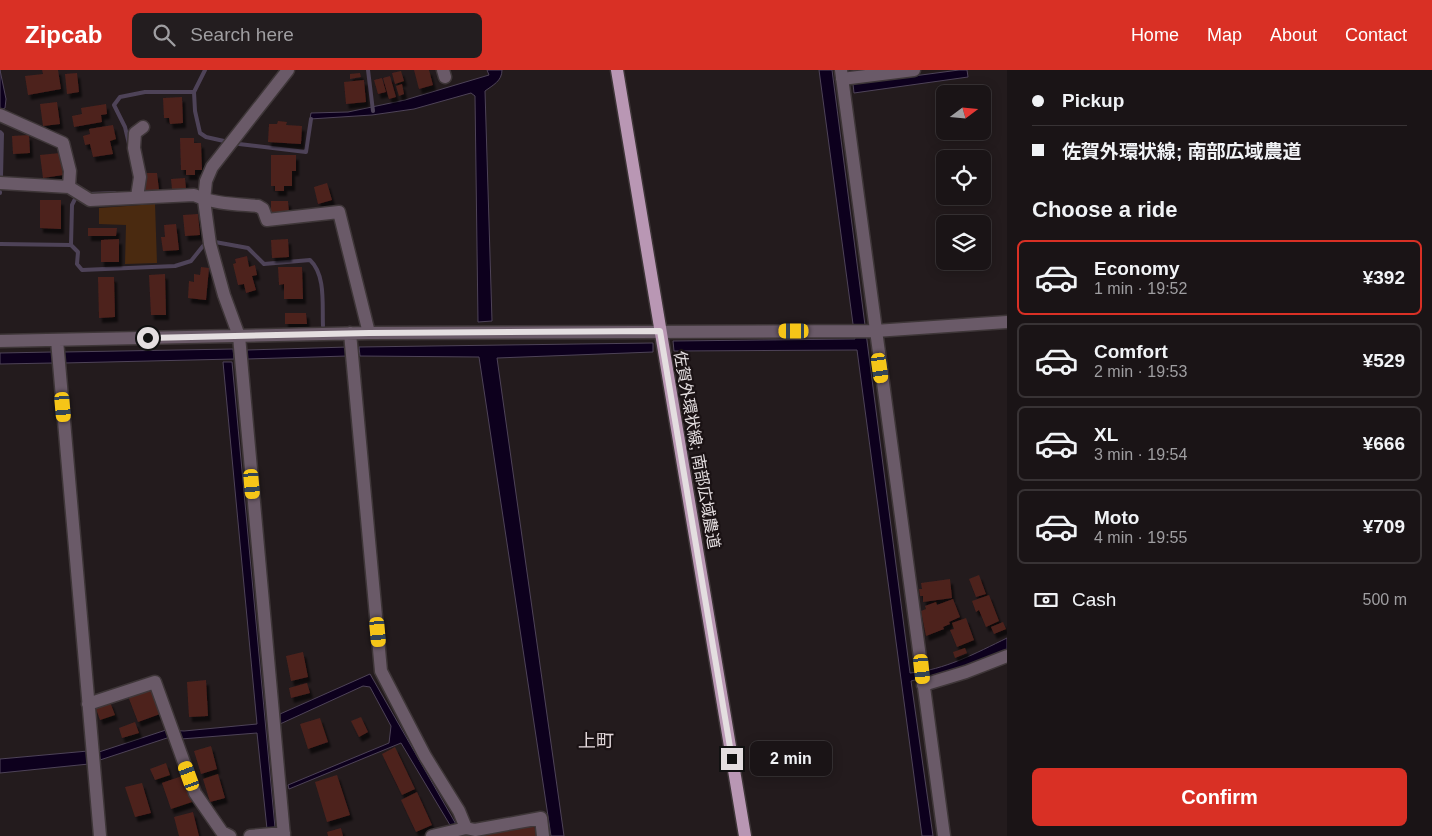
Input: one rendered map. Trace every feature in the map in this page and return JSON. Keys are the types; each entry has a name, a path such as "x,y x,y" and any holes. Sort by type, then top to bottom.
{"main road":[{"name":"佐賀外環状線; 南部広域農道","path":"617,70 745,836"}],"street":[{"path":"250,836 284,835 238,336 210,244 204,200 206,181 212,167 288,70"},
{"path":"914,70 842,74 872,331 922,669 944,836"},
{"path":"0,116 63,143 70,171 68,186"},
{"path":"137,197 140,177 134,148 135,134 143,127"},
{"path":"0,183 68,186 90,200 194,196 204,200 258,206 263,209 267,220 339,212 369,333"},
{"path":"0,341 350,333 872,331 1007,322"},
{"path":"350,333 381,671 425,756 459,811 466,828"},
{"path":"57,340 100,836"},
{"path":"923,685 966,672 1007,656"},
{"path":"88,704 155,682 195,793 222,832 230,836"},
{"path":"432,836 466,828 475,830 541,818 543,836"}],"shaded area":[{"path":"0,70 6,99 5,108 0,110"},
{"path":"487,70 502,70 502,74 494,85 485,91 492,321 478,322 475,96 471,93 414,109 372,115 310,119 311,113 348,112 405,100 489,75"},
{"path":"819,70 832,70 910,673 948,665 1007,638 1007,650 971,665 911,681 933,836 922,836 857,350 674,351 673,341 855,339"},
{"path":"967,70 968,77 854,93 853,84"},
{"path":"155,204 157,263 125,264 126,225 99,224 99,208"},
{"path":"653,343 653,352 497,358 564,836 551,836 479,357 360,356 359,347"},
{"path":"348,347 347,356 247,359 247,350"},
{"path":"233,349 234,359 64,363 64,352"},
{"path":"53,352 53,363 0,364 0,353"},
{"path":"223,362 232,362 275,828 267,829 257,733 181,739 170,737 100,760 99,752 166,730 184,731 257,724"},
{"path":"370,674 457,826 450,825 401,743 289,789 288,785 389,743 391,726 370,687 363,686 280,724 280,714"},
{"path":"88,751 89,764 0,773 0,759"}],"building":[{"path":"42,70 58,70 61,89 28,95 25,76 43,74"},
{"path":"414,70 429,70 433,85 419,89"},
{"path":"401,71 404,81 395,84 392,73"},
{"path":"77,73 79,92 67,94 65,74"},
{"path":"360,73 361,77 350,79 350,74"},
{"path":"390,76 396,97 389,99 383,78"},
{"path":"382,78 386,92 378,94 374,80"},
{"path":"364,80 366,102 346,104 344,82"},
{"path":"402,84 404,94 399,96 396,86"},
{"path":"182,97 183,123 170,124 169,118 164,118 163,98"},
{"path":"57,102 60,124 43,126 40,104"},
{"path":"106,104 107,114 101,115 102,122 74,127 72,116 82,114 81,108"},
{"path":"278,121 287,122 286,125 302,126 301,144 268,142 269,124 277,124"},
{"path":"113,125 116,139 110,141 113,154 93,157 90,144 85,145 83,136 90,134 89,129"},
{"path":"29,135 30,153 13,154 12,136"},
{"path":"180,138 194,138 194,143 201,143 202,170 195,170 195,175 186,175 186,170 181,170"},
{"path":"60,153 63,175 43,178 40,155"},
{"path":"271,155 296,155 296,171 292,171 292,186 284,186 284,191 275,191 275,186 271,186"},
{"path":"143,173 157,173 159,190 144,191"},
{"path":"185,178 186,189 172,189 171,179"},
{"path":"327,183 332,200 318,204 314,187"},
{"path":"40,200 61,200 61,229 40,228"},
{"path":"271,201 288,201 289,213 271,214"},
{"path":"198,214 200,235 185,236 183,215"},
{"path":"176,224 179,250 163,251 161,237 165,237 164,225"},
{"path":"88,228 117,228 116,236 88,236"},
{"path":"119,239 119,262 101,262 101,240"},
{"path":"288,239 289,257 272,258 271,240"},
{"path":"247,256 249,267 255,265 257,275 252,276 256,290 246,293 244,284 238,285 233,264 236,263 235,259"},
{"path":"201,267 209,268 206,300 188,298 189,281 194,282 194,274 200,275"},
{"path":"278,267 302,267 303,299 284,299 284,284 279,285"},
{"path":"165,274 166,315 151,315 149,275"},
{"path":"98,277 114,277 115,317 99,318"},
{"path":"285,313 306,313 307,324 285,324"},
{"path":"979,575 986,594 976,597 969,579"},
{"path":"950,579 952,598 923,602 923,596 920,596 919,589 922,589 921,583"},
{"path":"989,595 999,621 986,627 979,610 976,612 972,601"},
{"path":"953,599 960,617 949,622 950,624 943,627 944,629 926,636 921,611 926,609 925,606 936,602 937,605"},
{"path":"966,618 974,640 957,647 950,630 954,629 952,623"},
{"path":"1003,622 1006,629 994,634 991,627"},
{"path":"965,648 967,653 955,658 953,652"},
{"path":"303,652 308,677 291,681 286,656"},
{"path":"206,680 208,716 189,717 187,682"},
{"path":"307,683 310,693 291,698 289,688"},
{"path":"151,688 160,714 138,722 128,696"},
{"path":"110,702 115,715 100,720 95,706"},
{"path":"361,717 368,732 359,737 351,721"},
{"path":"320,718 328,742 308,749 300,724"},
{"path":"135,722 139,733 122,738 119,728"},
{"path":"211,746 217,769 201,774 194,751"},
{"path":"395,747 415,789 402,795 382,754"},
{"path":"166,763 170,775 155,780 150,769"},
{"path":"218,774 225,798 210,802 203,779"},
{"path":"337,775 350,815 327,822 315,782"},
{"path":"182,776 192,802 171,809 162,783"},
{"path":"142,783 151,813 135,817 125,787"},
{"path":"417,792 432,825 416,832 401,800"},
{"path":"193,812 199,836 179,836 174,817"},
{"path":"534,824 536,836 460,836 460,835"},
{"path":"341,828 343,836 328,836 327,832"}],"waterway":[{"path":"129,144 125,127 114,105 120,97 145,92 194,92 205,70"},
{"path":"368,70 373,111"},
{"path":"194,92 195,111 200,133 206,137 224,141"},
{"path":"239,144 306,152 311,119"},
{"path":"0,132 2,134 1,177"},
{"path":"89,194 115,193"},
{"path":"0,244 71,245 72,205 75,199"},
{"path":"215,242 248,248 264,264 310,260 315,266 321,282 323,326"},
{"path":"71,245 78,252 77,264 82,270 175,266 191,261 203,246"}],"district":[{"name":"上町","path":"596,741"}],"route":[{"path":"148,338 369,333 660,331 732,759"}]}
